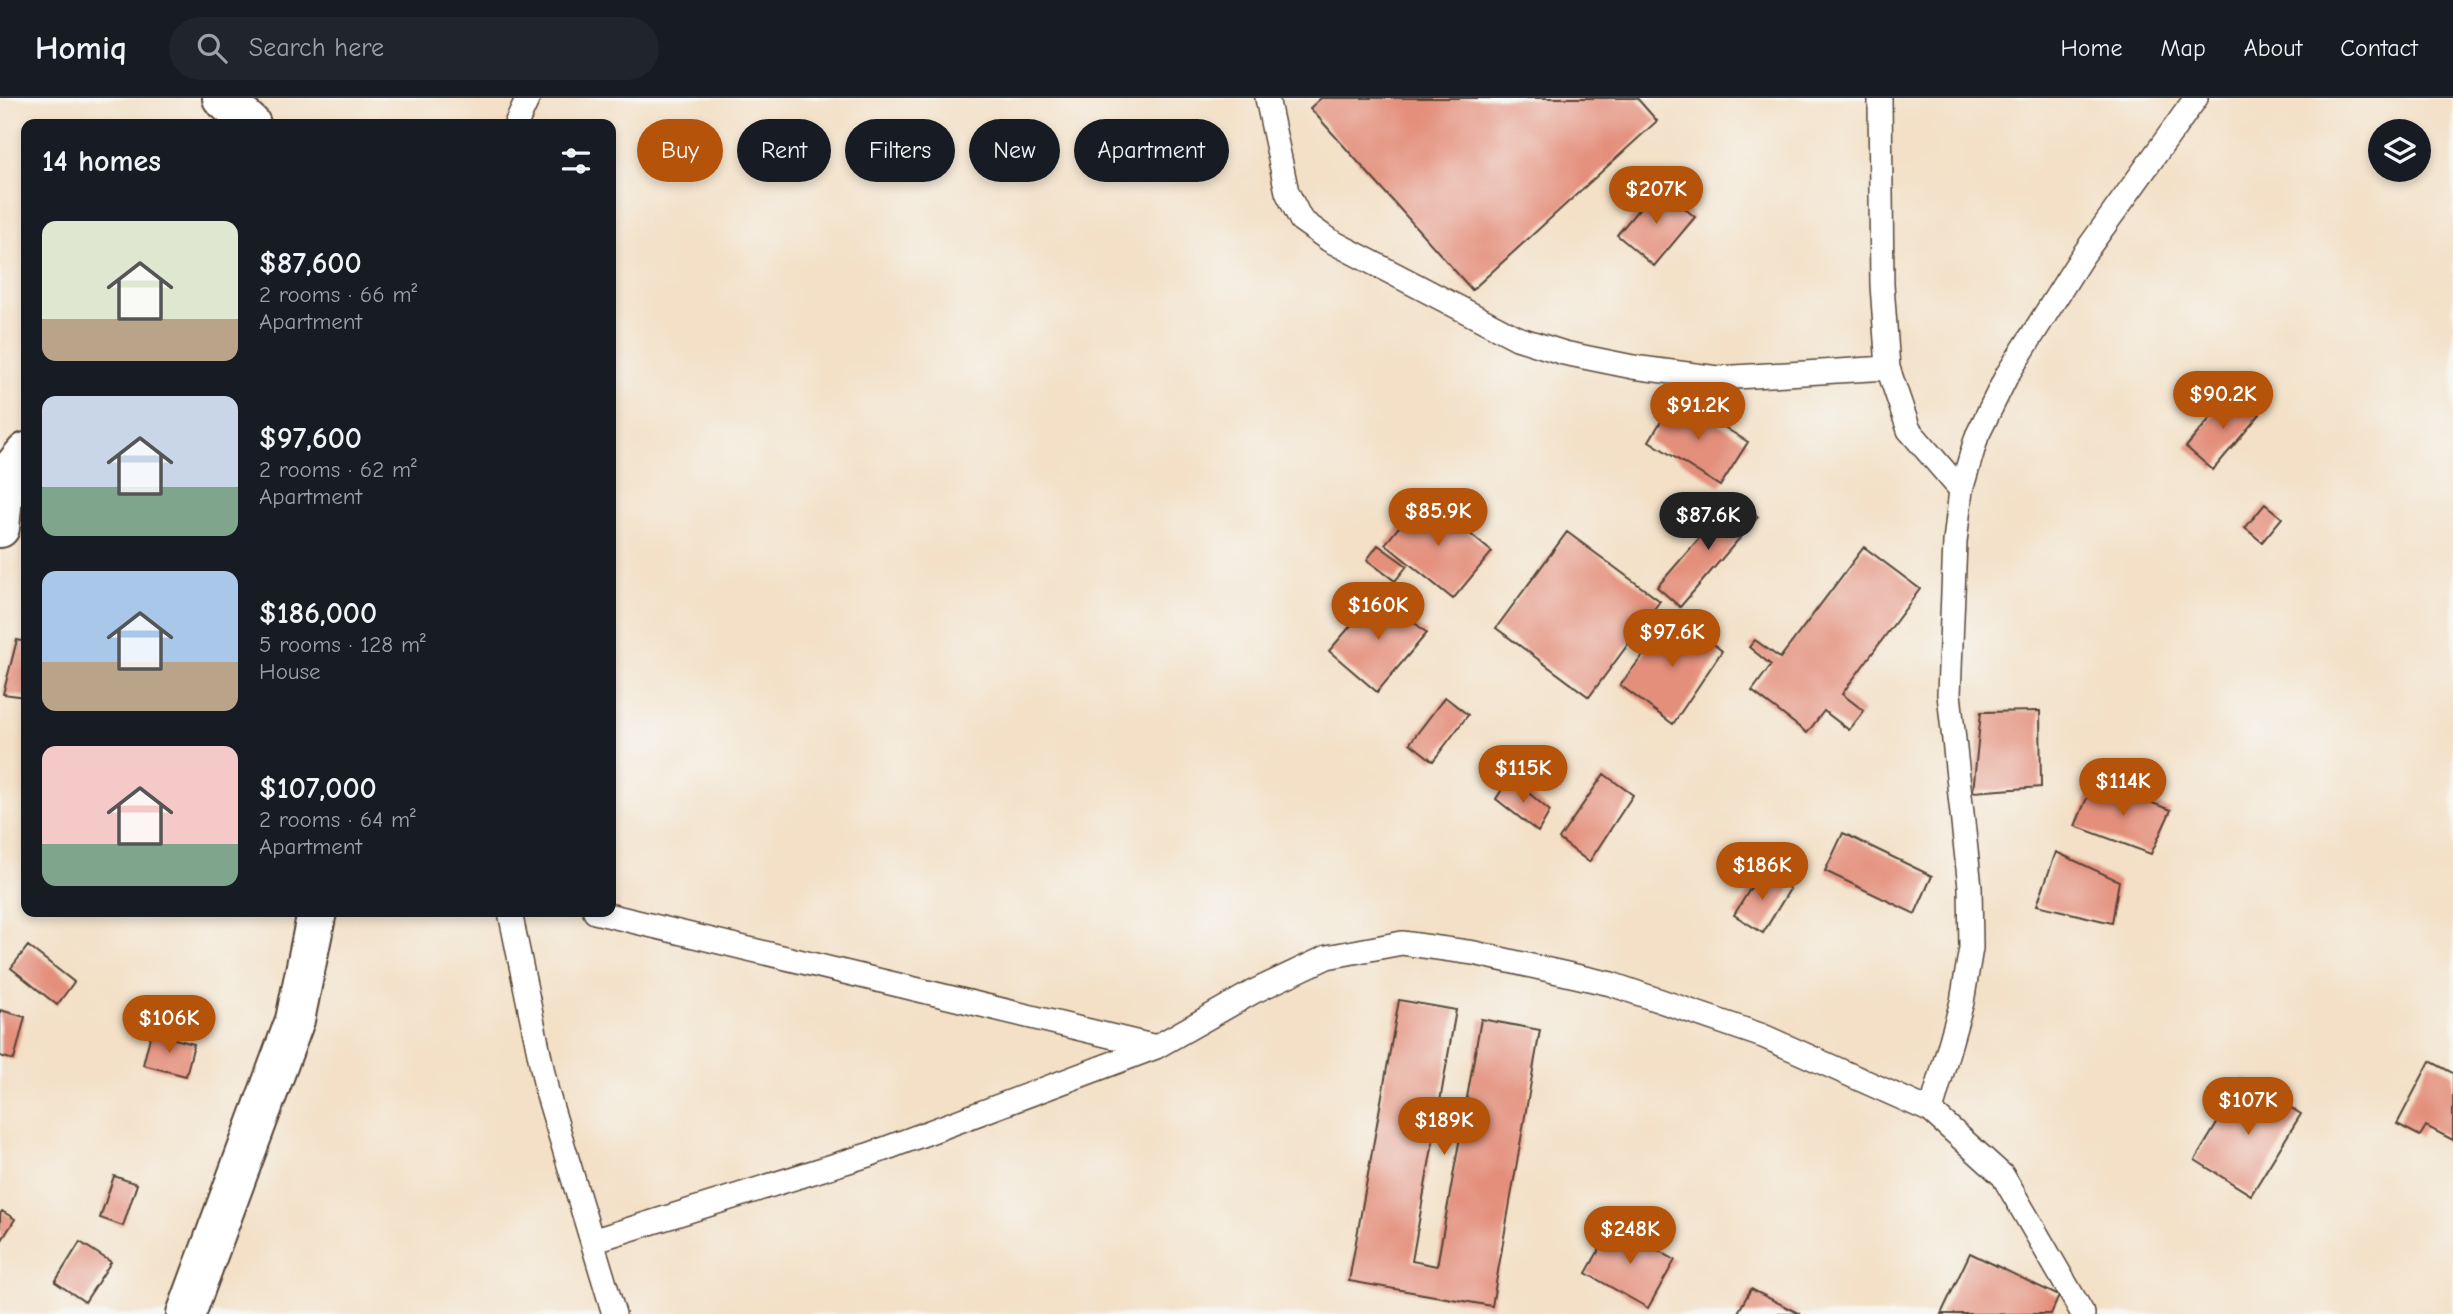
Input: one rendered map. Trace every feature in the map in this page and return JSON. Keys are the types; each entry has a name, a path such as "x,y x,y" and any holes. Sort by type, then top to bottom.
{"street":[{"path":"222,98 245,119"},
{"path":"10,469 0,525 21,533"},
{"path":"186,1314 295,1020 316,917"}],"lane":[{"path":"518,119 528,98"},
{"path":"1267,98 1287,192 1301,220 1329,240 1517,338 1564,353 1622,365 1718,378 1888,368"},
{"path":"1880,98 1882,285 1888,368 1909,430 1961,490"},
{"path":"1931,1111 1962,1002 1970,948 1970,887 1950,694 1955,542 1961,490 1977,436 2007,375 2081,258 2196,98"},
{"path":"511,917 547,1092 614,1314"},
{"path":"616,917 1156,1047"},
{"path":"592,1241 871,1154 1156,1047 1253,992 1327,957 1402,943 1474,953 1611,984 1763,1036 1931,1111 2003,1176 2083,1314"}],"building":[{"path":"1321,98 1637,98 1657,121 1472,290 1310,108"},
{"path":"1658,186 1695,217 1654,266 1617,235"},
{"path":"2233,391 2260,414 2213,470 2186,447"},
{"path":"1676,397 1748,442 1720,486 1649,441"},
{"path":"1424,496 1492,552 1453,599 1385,544"},
{"path":"1735,497 1758,517 1680,607 1657,587"},
{"path":"2265,504 2282,518 2262,542 2245,528"},
{"path":"1567,532 1660,601 1589,697 1496,628"},
{"path":"1378,545 1407,566 1395,581 1367,560"},
{"path":"1864,547 1920,589 1842,694 1864,711 1849,730 1824,711 1807,733 1752,691 1771,665 1749,647 1755,640 1780,658"},
{"path":"1379,593 1427,633 1377,692 1329,651"},
{"path":"1676,613 1722,651 1673,724 1620,685"},
{"path":"17,640 21,641 21,696 3,694"},
{"path":"1445,697 1468,715 1433,761 1410,743"},
{"path":"2040,711 2041,787 1973,792 1981,712"},
{"path":"1604,774 1633,795 1589,862 1559,839"},
{"path":"1510,777 1550,811 1538,832 1496,799"},
{"path":"2094,781 2171,810 2151,854 2075,826"},
{"path":"1843,833 1932,876 1915,914 1825,871"},
{"path":"2056,852 2119,881 2112,923 2037,905"},
{"path":"1761,871 1790,889 1763,933 1734,915"},
{"path":"28,946 74,982 57,1005 11,968"},
{"path":"1399,1000 1456,1010 1412,1261 1437,1266 1481,1019 1540,1030 1492,1306 1349,1281"},
{"path":"0,1010 25,1017 14,1060 0,1056"},
{"path":"151,1033 194,1044 186,1076 143,1065"},
{"path":"2430,1061 2453,1073 2453,1140 2426,1126 2420,1136 2397,1124"},
{"path":"2244,1079 2301,1114 2251,1195 2195,1160"},
{"path":"114,1176 137,1184 123,1226 100,1218"},
{"path":"2,1211 15,1219 0,1243 0,1214"},
{"path":"1613,1225 1675,1260 1648,1308 1586,1273"},
{"path":"80,1242 111,1262 85,1302 55,1282"},
{"path":"1970,1253 2059,1296 2051,1314 1941,1314"},
{"path":"1751,1289 1800,1314 1737,1314"}]}
